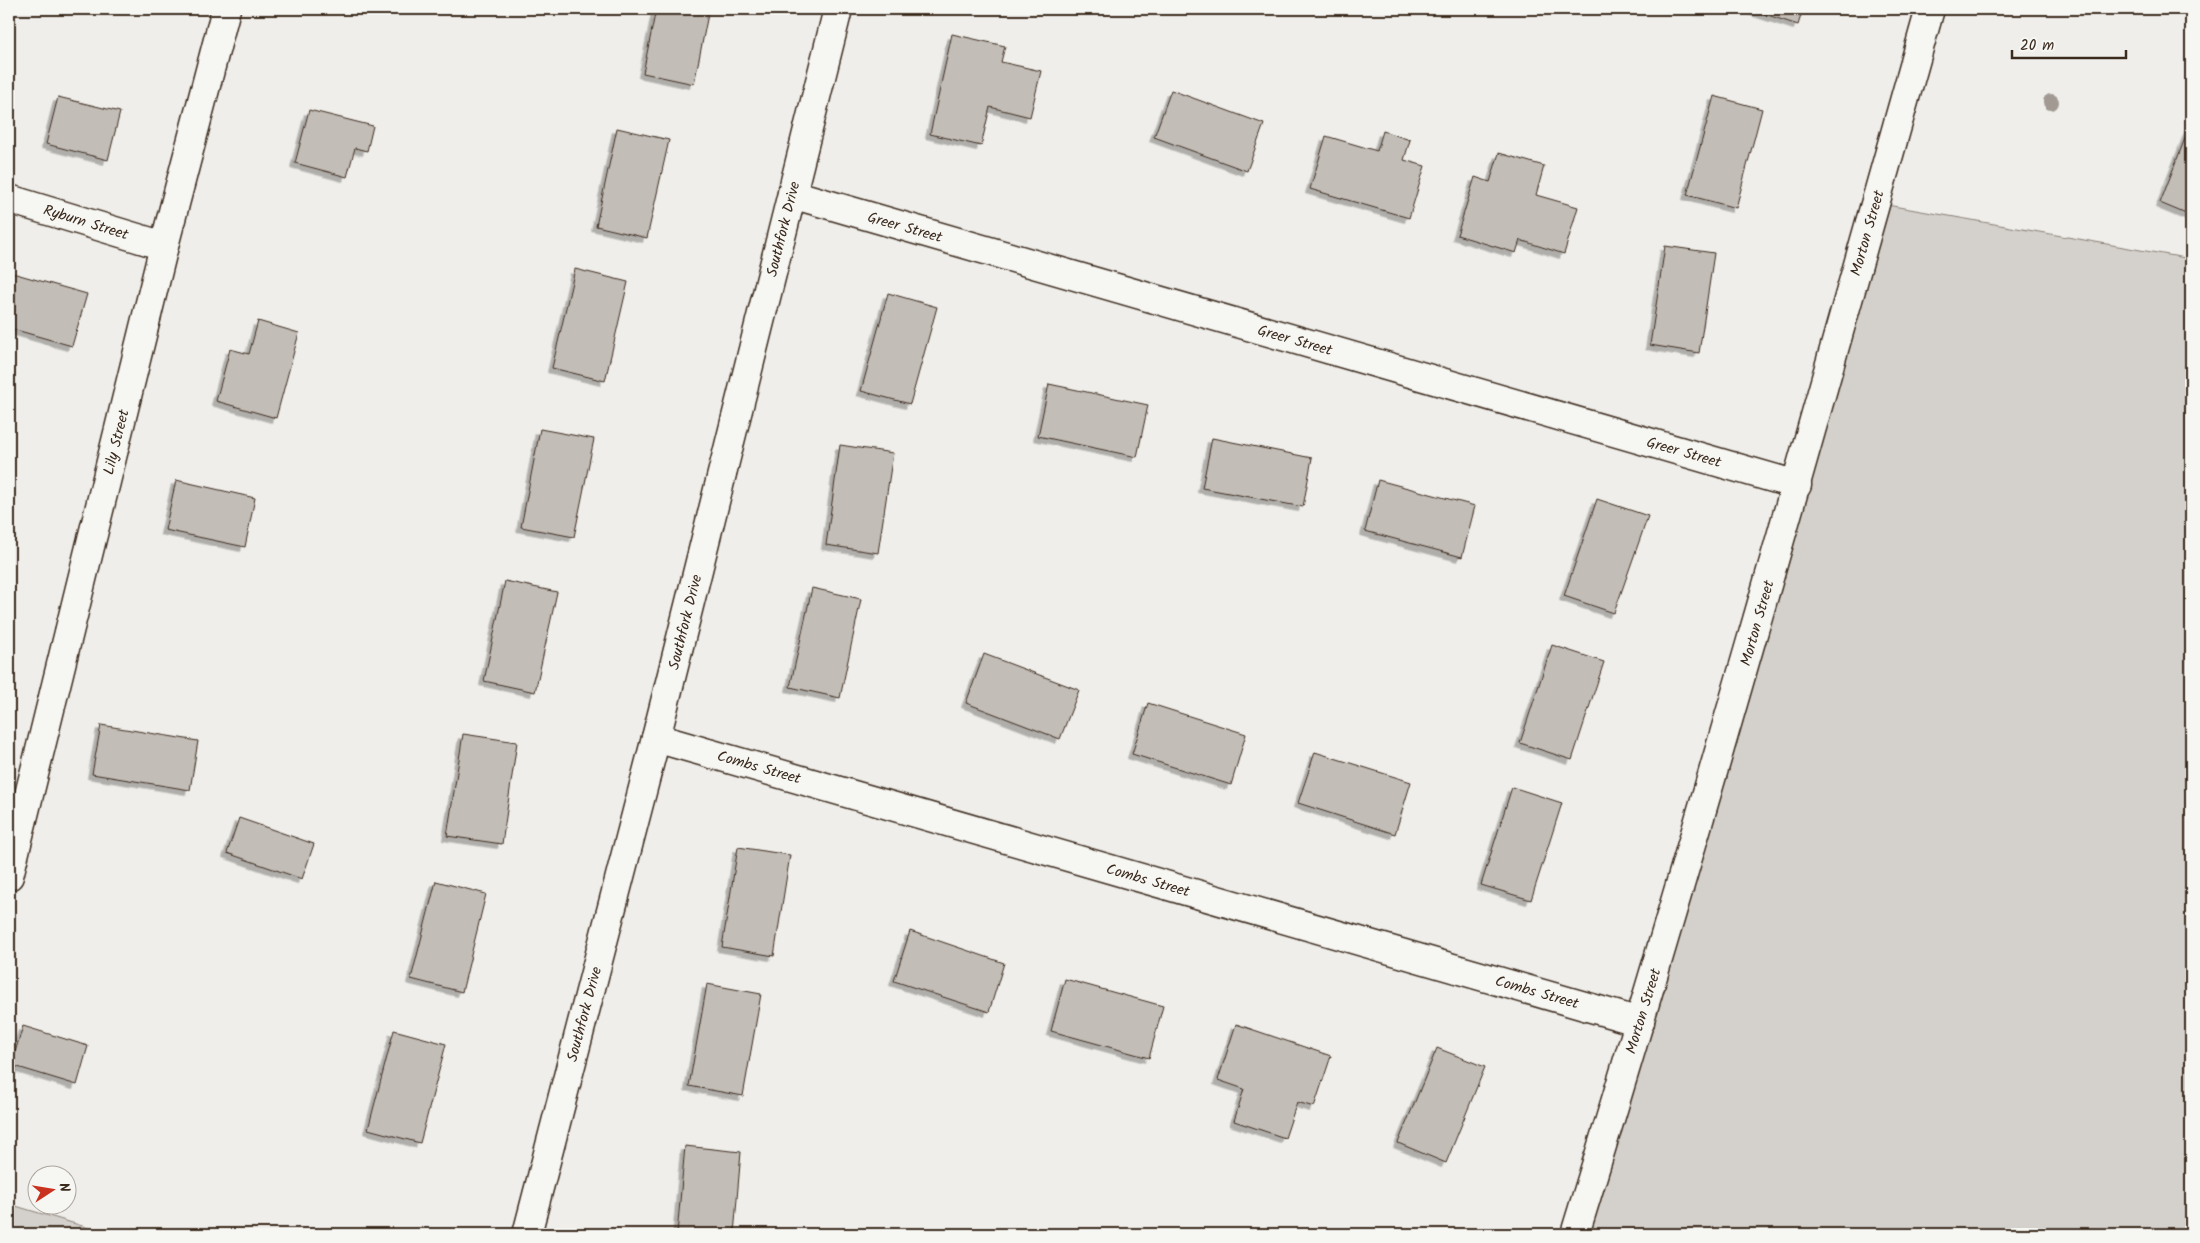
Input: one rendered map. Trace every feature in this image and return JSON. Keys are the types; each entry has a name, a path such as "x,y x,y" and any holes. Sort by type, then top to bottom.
{"street":[{"name":"Lily Street","path":"9,876 164,246 226,9"},
{"name":"Southfork Drive","path":"527,1234 656,738 838,9"},
{"name":"Morton Street","path":"1575,1234 1640,1022 1797,485 1930,9"},
{"name":"Greer Street","path":"792,194 1797,485"},
{"name":"Ryburn Street","path":"9,199 164,246"},
{"name":"Combs Street","path":"656,738 1640,1022"}],"shaded area":[{"path":"1876,203 2191,259 2191,1234 1575,1234"},
{"path":"9,1204 28,1210 28,1216 49,1216 109,1234 9,1234"}],"building":[{"path":"656,9 709,9 694,84 643,73"},
{"path":"1749,9 1803,9 1798,25"},
{"path":"952,34 1005,46 1001,62 1041,71 1030,117 990,107 981,146 930,134"},
{"path":"1171,90 1264,124 1247,171 1154,137"},
{"path":"1714,96 1762,109 1736,208 1687,195"},
{"path":"58,97 120,112 108,160 46,144"},
{"path":"309,110 373,126 367,151 355,148 347,177 295,163"},
{"path":"2191,123 2191,216 2160,203"},
{"path":"617,128 669,140 647,238 596,226"},
{"path":"1383,131 1410,140 1404,160 1425,166 1409,218 1310,189 1326,136 1377,151"},
{"path":"1499,153 1544,166 1536,195 1578,207 1564,254 1520,240 1516,253 1457,235 1475,177 1490,182"},
{"path":"1665,246 1714,253 1699,353 1650,345"},
{"path":"575,269 628,282 605,381 552,368"},
{"path":"9,272 87,294 72,346 9,328"},
{"path":"888,293 937,307 910,404 861,391"},
{"path":"258,321 299,333 276,418 216,401 230,349 249,354"},
{"path":"1049,384 1148,405 1137,457 1038,436"},
{"path":"540,429 594,439 574,537 521,527"},
{"path":"1212,438 1312,458 1303,507 1202,488"},
{"path":"840,445 893,453 878,553 826,545"},
{"path":"176,480 255,498 245,547 165,530"},
{"path":"1378,480 1475,506 1462,557 1365,531"},
{"path":"1597,499 1648,516 1614,613 1564,596"},
{"path":"505,581 557,592 535,692 484,681"},
{"path":"812,588 861,599 840,698 790,687"},
{"path":"1552,645 1604,662 1572,760 1520,743"},
{"path":"984,654 1079,690 1060,739 966,703"},
{"path":"1148,703 1246,734 1231,785 1132,754"},
{"path":"101,725 198,741 190,790 92,774"},
{"path":"463,734 517,742 502,844 447,836"},
{"path":"1315,752 1411,782 1395,834 1298,803"},
{"path":"1512,787 1562,803 1531,900 1481,885"},
{"path":"239,818 314,844 302,879 227,853"},
{"path":"738,847 790,855 774,956 722,947"},
{"path":"436,881 486,894 462,992 411,979"},
{"path":"910,931 1004,963 989,1012 894,981"},
{"path":"1065,979 1163,1006 1149,1058 1051,1031"},
{"path":"707,984 761,994 743,1096 689,1086"},
{"path":"1236,1024 1331,1056 1314,1107 1297,1102 1285,1138 1234,1121 1244,1089 1218,1080"},
{"path":"23,1026 88,1046 77,1085 11,1065"},
{"path":"394,1030 446,1044 420,1143 368,1129"},
{"path":"1437,1048 1485,1067 1446,1163 1398,1143"},
{"path":"685,1146 741,1152 734,1234 677,1234"}]}
